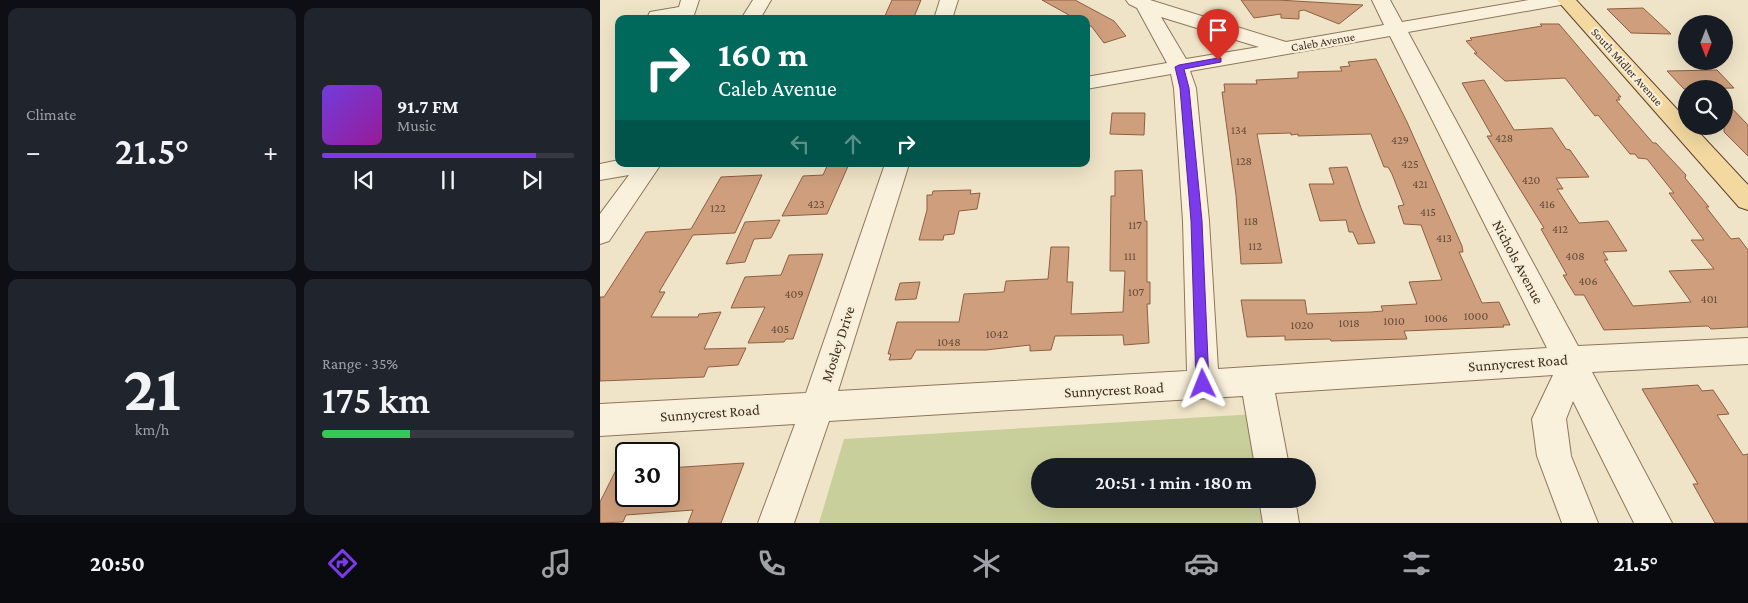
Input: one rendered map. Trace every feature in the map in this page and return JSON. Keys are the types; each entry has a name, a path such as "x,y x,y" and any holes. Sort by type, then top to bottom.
{"main road":[{"name":"South Midler Avenue","path":"1566,0 1748,201"}],"street":[{"path":"663,15 687,11 690,0"},
{"path":"753,15 762,0"},
{"path":"944,15 949,0"},
{"name":"Nichols Avenue","path":"1381,0 1654,523"},
{"name":"Caleb Avenue","path":"1090,83 1560,0"},
{"path":"1139,2 1168,13 1287,48"},
{"path":"1139,2 1179,67 1185,88 1196,221 1203,384"},
{"path":"600,172 626,167"},
{"path":"600,234 647,167"},
{"name":"Mosley Drive","path":"776,523 817,407 896,167"},
{"name":"Sunnycrest Road","path":"600,420 1748,351"},
{"path":"1571,363 1549,419 1554,456 1580,523"},
{"path":"1258,381 1271,458"},
{"path":"1278,508 1281,523"}],"green space":[{"path":"1255,414 1262,458 1031,458 1031,508 1270,508 1272,523 819,523 844,439"}],"building":[{"path":"892,0 921,0 915,15 885,15"},
{"path":"1042,0 1075,0 1114,21 1126,36 1104,43 1090,26 1090,15 1069,15"},
{"path":"1241,0 1278,0 1363,5 1339,24 1304,10 1299,11 1299,19 1281,18 1281,14 1254,18"},
{"path":"1643,8 1671,34 1631,33 1607,9"},
{"path":"1540,24 1559,24 1621,97 1618,97 1620,100 1616,100 1653,143 1656,143 1686,175 1685,178 1709,207 1706,207 1731,239 1739,238 1748,250 1748,327 1711,329 1708,326 1604,330 1584,295 1575,295 1563,275 1567,275 1541,229 1544,228 1487,136 1492,136 1462,83 1484,80 1514,130 1552,128 1566,149 1570,150 1589,177 1556,178 1563,189 1557,189 1579,223 1608,221 1627,251 1603,252 1608,260 1604,260 1633,306 1691,302 1669,271 1714,269 1691,240 1704,240 1669,193 1674,193 1647,159 1638,158 1635,154 1630,154 1598,115 1595,116 1565,78 1505,81 1474,53 1477,53 1466,41 1472,40 1470,38 1542,26"},
{"path":"1376,59 1407,122 1462,246 1463,252 1459,252 1482,303 1499,302 1510,325 1503,325 1504,327 1404,331 1407,339 1331,341 1330,339 1285,340 1285,336 1247,337 1241,300 1305,300 1307,314 1383,311 1381,306 1417,304 1409,282 1442,280 1421,225 1404,224 1398,206 1404,205 1392,174 1388,167 1384,167 1371,134 1298,136 1298,134 1291,135 1291,133 1257,134 1282,263 1241,264 1236,195 1222,92 1225,92 1224,84 1257,84 1256,80 1298,78 1298,72 1342,71 1340,67 1350,66 1348,62"},
{"path":"1717,70 1726,80 1678,80 1678,83 1667,71"},
{"path":"1733,109 1748,125 1748,156 1727,135 1733,135"},
{"path":"1112,113 1145,113 1144,135 1110,134"},
{"path":"827,167 848,167 827,214 782,216 803,176 823,175"},
{"path":"1347,167 1375,243 1358,244 1353,232 1349,232 1346,220 1320,221 1309,184 1334,184 1329,168"},
{"path":"1142,170 1145,221 1147,221 1147,282 1150,282 1150,304 1147,304 1149,343 1124,345 1123,335 1055,336 1051,350 1030,351 1030,345 986,350 916,350 911,359 889,360 891,354 888,354 897,322 959,322 964,294 1004,292 1006,281 1048,279 1051,247 1069,247 1067,282 1073,282 1071,314 1123,312 1125,271 1110,271 1111,196 1115,196 1115,171"},
{"path":"762,175 735,233 693,235 659,292 665,292 651,317 698,317 699,314 721,312 704,349 746,348 738,365 708,367 704,377 600,381 600,297 604,297 646,232 691,229 721,177"},
{"path":"971,190 970,194 980,193 977,209 959,211 954,234 944,235 943,240 919,240 927,210 927,195 932,195 933,191"},
{"path":"780,220 771,238 754,239 745,262 726,264 745,222"},
{"path":"823,254 793,339 786,339 784,342 748,343 765,307 731,308 745,277 781,275 789,255"},
{"path":"920,282 916,299 895,300 900,283"},
{"path":"1698,385 1702,391 1713,390 1729,414 1717,415 1743,455 1748,454 1748,523 1715,523 1693,484 1698,484 1642,389"},
{"path":"744,463 721,523 688,523 693,510 626,515 623,522 600,523 600,502 615,472 615,507 680,507 680,467"}],"route":[{"path":"1203,384 1196,221 1185,88 1179,67 1218,60"}]}
